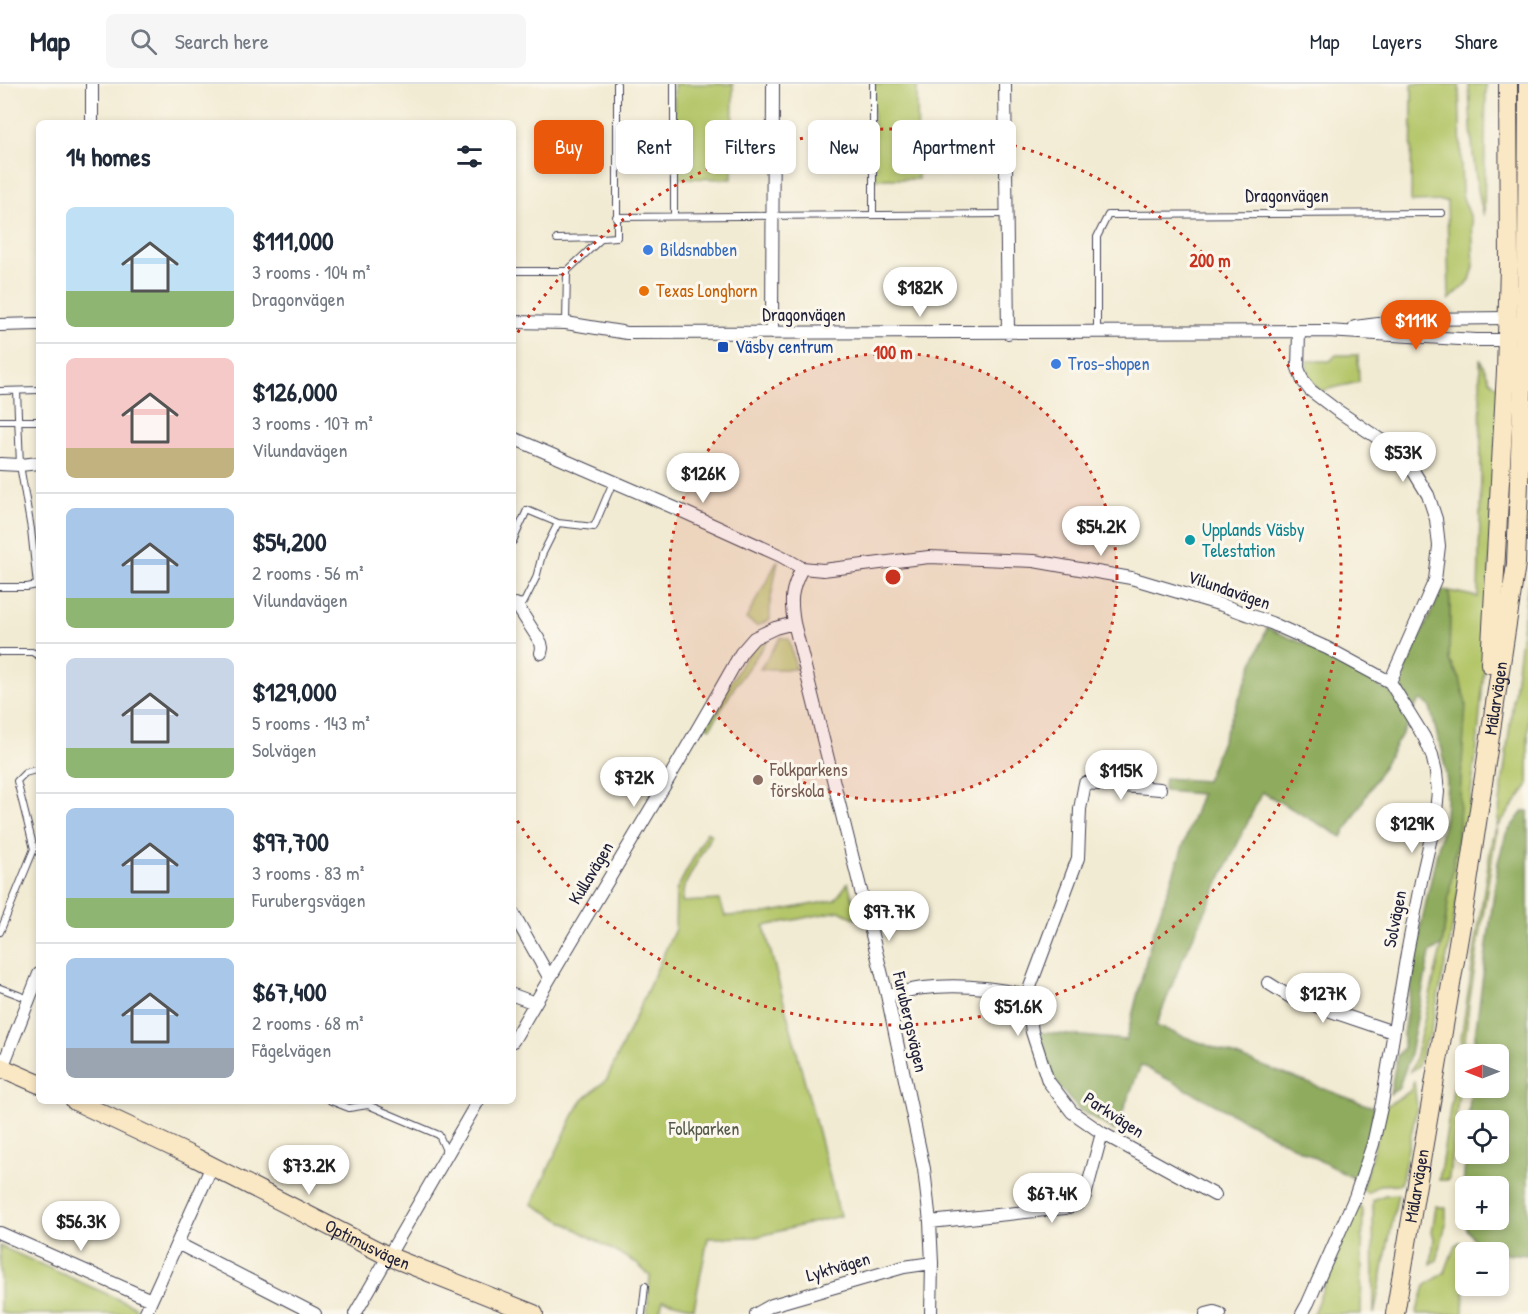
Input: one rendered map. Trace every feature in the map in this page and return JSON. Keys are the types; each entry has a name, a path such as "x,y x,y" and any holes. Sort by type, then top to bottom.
{"main road":[{"name":"Mälarvägen","path":"1508,84 1509,266 1520,318"},
{"name":"Mälarvägen","path":"1395,1314 1485,772 1506,371 1519,340 1527,266 1528,84"},
{"path":"1,1069 36,1083"},
{"name":"Optimusvägen","path":"81,1104 196,1158 388,1256 534,1314"}],"street":[{"path":"92,84 92,120"},
{"path":"772,333 773,84"},
{"path":"1005,84 1008,333"},
{"name":"Dragonvägen","path":"1327,331 1417,319 1520,318"},
{"name":"Dragonvägen","path":"516,322 566,323 627,333 1327,331 1476,340 1519,340"},
{"path":"0,325 36,324"},
{"path":"1299,332 1298,368 1303,381 1310,390 1335,409 1394,448 1414,472 1428,495 1436,519 1438,546 1435,580 1390,682"},
{"name":"Vilundavägen","path":"516,439 695,517 802,568 823,570 929,557 1034,561 1131,578 1222,605 1271,623 1327,648 1390,682"},
{"path":"0,464 36,463"},
{"name":"Furubergsvägen","path":"802,568 794,584 791,603 794,623 886,995 924,1169 932,1263 931,1314"},
{"path":"516,604 541,643 541,653"},
{"name":"Kullavägen","path":"516,1036 741,653 754,638 775,628 794,623"},
{"name":"Solvägen","path":"1302,1314 1355,1197 1373,1143 1419,891 1435,820 1438,792 1432,754 1390,682"},
{"name":"Parkvägen","path":"1160,789 1085,783 1080,809 1078,858 1027,995 1032,1032 1048,1081 1072,1112 1102,1133 1215,1195"},
{"path":"516,918 549,977"},
{"path":"1,1069 36,982"},
{"path":"1268,983 1292,998 1393,1032"},
{"path":"886,995 923,987 964,987 1027,995"},
{"path":"516,996 535,1003"},
{"path":"355,1314 476,1104"},
{"path":"930,1222 1065,1208 1077,1204 1085,1196 1102,1133"},
{"path":"145,1314 212,1167"},
{"path":"0,1233 151,1300"},
{"path":"177,1243 315,1314"},
{"name":"Lyktvägen","path":"756,1314 772,1305 882,1273 932,1263"},
{"path":"1206,1314 1214,1312 1220,1314"}],"lane":[{"path":"557,239 617,237 616,84"},
{"path":"674,84 674,216"},
{"path":"873,84 873,215"},
{"name":"Dragonvägen","path":"1097,333 1097,237 1108,215 1442,213"},
{"path":"616,217 1006,214"},
{"path":"566,323 567,272 602,238"},
{"path":"516,271 567,272"},
{"path":"17,390 20,465 36,569"},
{"path":"0,391 36,390"},
{"path":"0,421 36,421"},
{"path":"516,534 527,510 558,523 594,527 613,482"},
{"path":"516,602 524,602 536,578 542,555 558,523"},
{"path":"0,587 36,585"},
{"path":"0,652 32,652 36,654"},
{"path":"0,932 34,849 17,781 25,773 36,770"},
{"path":"0,988 29,999"},
{"path":"339,1104 349,1108 368,1105 439,1135 448,1154"},
{"path":"642,1314 645,1286"}],"green space":[{"path":"674,84 733,84 733,120 705,120 705,174 732,174 732,179 674,178 674,174 693,174 693,120 674,120"},
{"path":"873,84 917,84 917,120 892,120 892,174 918,174 918,179 874,179 874,174 880,174 880,120 873,120"},
{"path":"1412,84 1459,84 1462,195 1472,221 1474,267 1470,280 1449,300 1447,201 1411,202"},
{"path":"1469,84 1486,84 1484,216 1471,134"},
{"path":"1336,355 1358,355 1359,382 1320,391 1310,378 1307,361 1330,361"},
{"path":"1480,359 1490,380 1499,388 1485,659 1477,747 1449,947 1430,1034 1425,1042 1418,1066 1410,1072 1442,945 1459,824 1460,679 1449,660 1449,591 1478,597 1481,473"},
{"path":"778,560 770,603 770,620 757,626 746,619"},
{"path":"1528,583 1528,786 1497,827"},
{"path":"1442,590 1449,591 1449,660 1460,679 1466,704 1459,824 1442,945 1430,953 1409,1059 1398,1089 1390,1094 1397,1056 1403,1048 1403,1034 1421,925 1445,816 1447,782 1442,749 1430,707 1422,700 1414,709 1401,688 1406,667"},
{"path":"1267,628 1326,653 1375,678 1381,689 1390,690 1409,722 1342,837 1262,792 1180,965 1156,1026 1375,1108 1369,1140 1356,1180 1141,1065 1115,1131 1078,1109 1052,1078 1038,1032 1126,1040 1153,933 1201,794 1163,791 1165,778 1206,781"},
{"path":"771,636 735,686 710,728 706,726 745,658 760,641"},
{"path":"781,637 789,639 796,669 760,669"},
{"path":"1523,811 1528,811 1528,1255 1509,1253 1509,1242 1475,1242 1468,1230 1509,1230 1509,1176 1464,1176 1465,1164 1509,1164 1509,1110 1469,1110 1470,1098 1509,1098 1509,1044 1475,1044 1498,862 1506,834"},
{"path":"1497,827 1464,1044 1460,1044 1492,839"},
{"name":"Folkparken","path":"707,832 711,835 684,887 682,902 720,900 725,916 761,914 835,900 848,883 859,920 839,911 764,926 840,1216 756,1237 708,1238 694,1308 663,1300 659,1314 647,1314 650,1276 636,1263 532,1204 582,1101 607,1079 675,929 676,891"},
{"path":"1455,1077 1455,1098 1458,1098 1449,1177 1448,1180 1439,1180"},
{"path":"1414,1082 1417,1107 1400,1184 1379,1185 1367,1193 1362,1189 1386,1106 1409,1092"},
{"path":"1398,1194 1374,1314 1373,1200 1385,1195"},
{"path":"1360,1206 1363,1211 1361,1314 1313,1314 1350,1221"},
{"path":"1436,1206 1446,1208 1446,1224 1437,1260 1431,1264 1434,1238 1432,1233"},
{"path":"1455,1245 1455,1296 1464,1296 1463,1314 1416,1314 1425,1286 1445,1272"},
{"path":"0,1246 136,1307 133,1314 7,1314 0,1311"}],"place":[{"name":"Bildsnabben","path":"648,250"},
{"name":"Texas Longhorn","path":"644,291"},
{"name":"Väsby centrum","path":"723,347"},
{"name":"Tros-shopen","path":"1056,364"},
{"name":"Upplands Väsby Telestation","path":"1190,540"},
{"name":"Folkparkens förskola","path":"758,780"}]}
